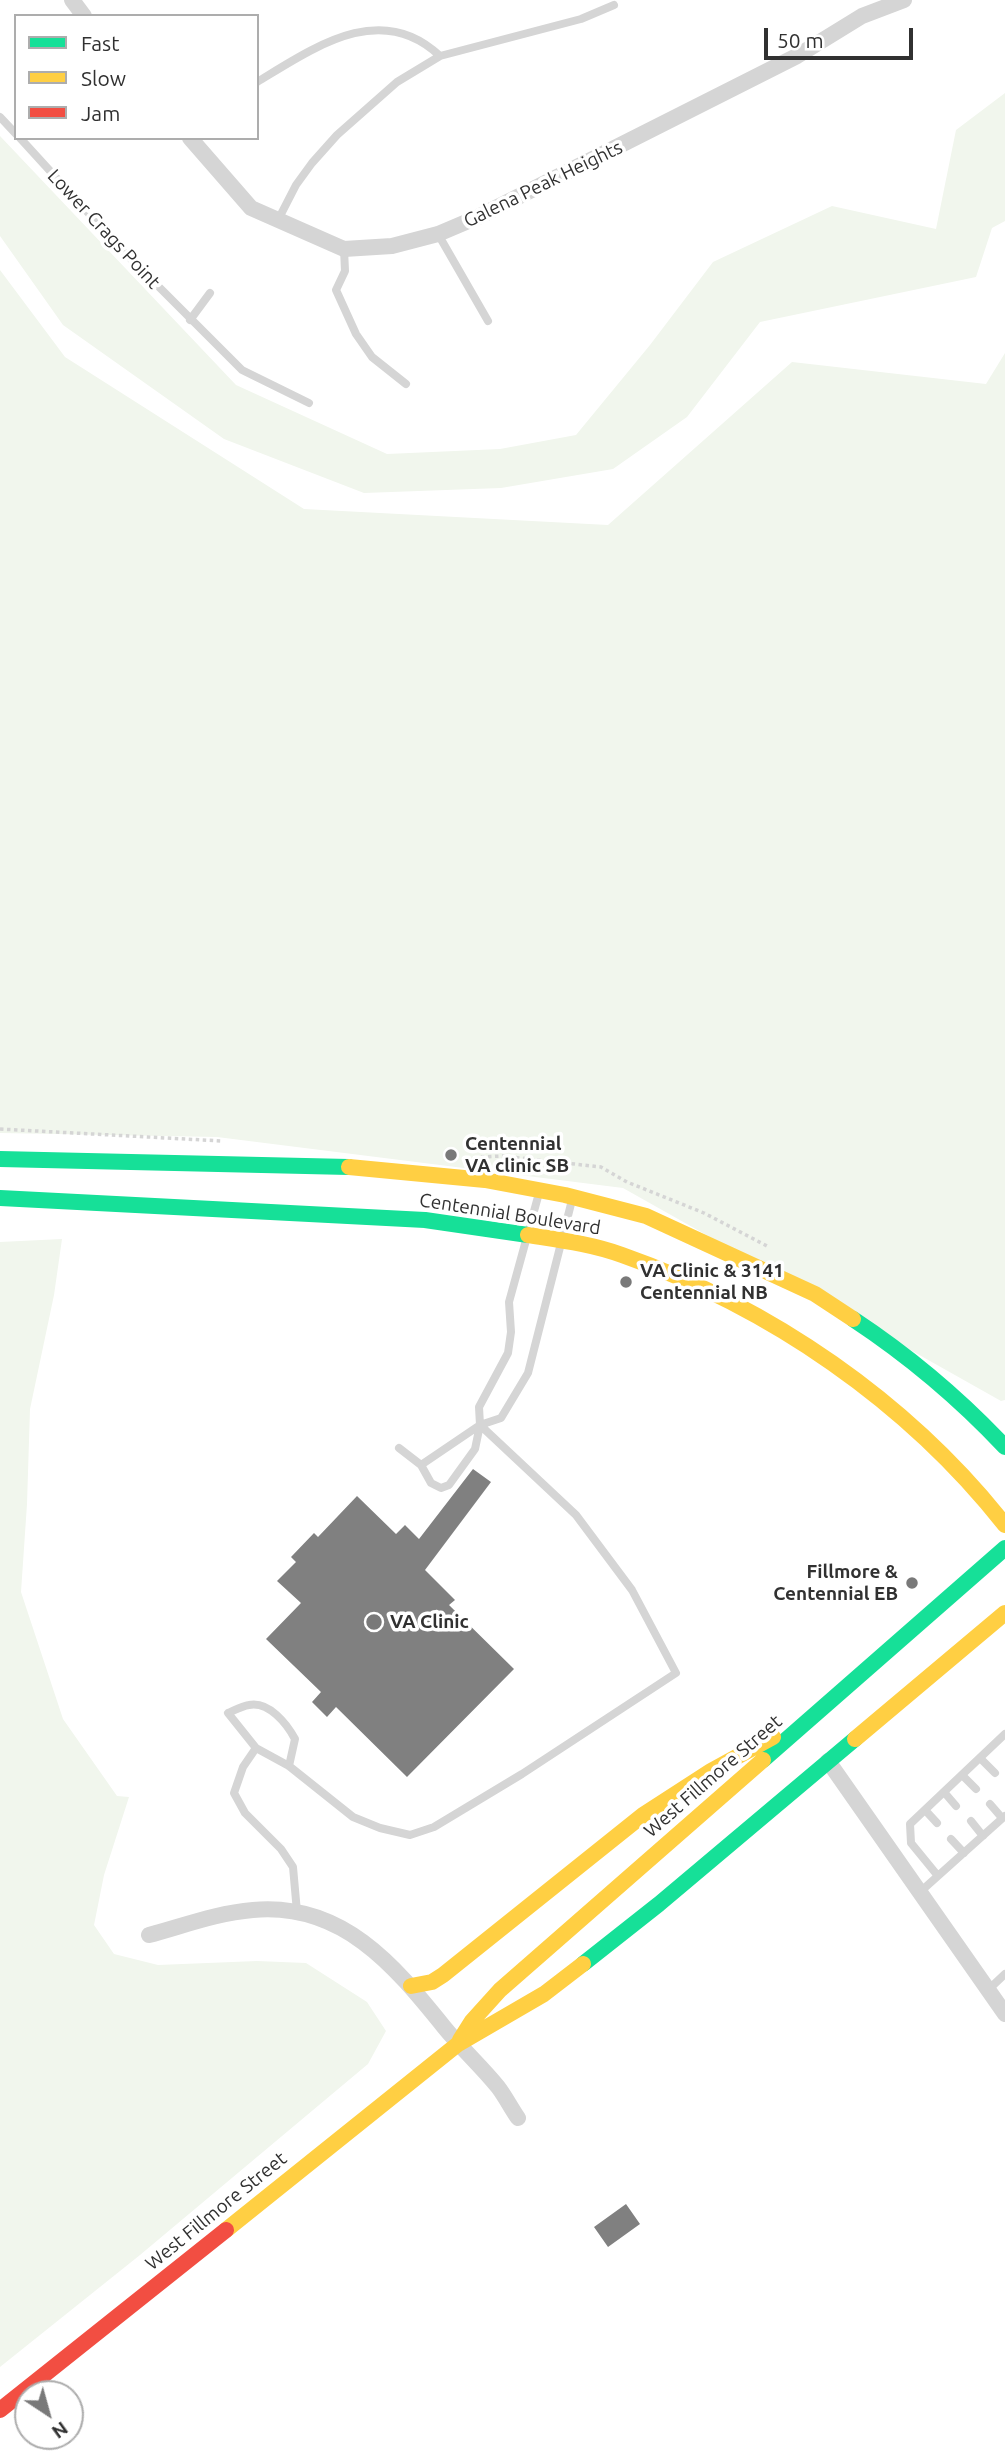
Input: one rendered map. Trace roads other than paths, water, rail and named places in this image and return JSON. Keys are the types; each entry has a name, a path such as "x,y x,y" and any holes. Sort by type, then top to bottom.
{"main road":[{"name":"Centennial Boulevard","path":"0,1159 356,1167 485,1180 540,1190 646,1216 815,1294 921,1368 968,1408 1005,1447"},
{"name":"Centennial Boulevard","path":"0,1198 425,1220 561,1240 639,1260 720,1296 789,1333 862,1387 933,1445 975,1486 1005,1525"},
{"name":"West Fillmore Street","path":"458,2044 472,2021 500,1990 1005,1548"},
{"name":"West Fillmore Street","path":"0,2410 458,2044 544,1994 667,1897 1005,1613"},
{"path":"411,1986 432,1982 454,1968 643,1815 711,1771 820,1710"}],"street":[{"name":"Galena Peak Heights","path":"192,140 251,208 344,248 392,246 438,234 598,158 797,56 862,16 904,0"},
{"path":"828,1761 1005,2014"},
{"path":"149,1935 238,1912 256,1910 296,1912 326,1922 359,1938 379,1952 411,1986 458,2044 498,2087 518,2118"}],"lane":[{"path":"278,220 312,163 337,135 397,82 440,56 581,19 614,5"},
{"path":"259,81 326,39 367,24 407,29 420,36 440,56"},
{"path":"0,117 14,132"},
{"name":"Lower Crags Point","path":"22,140 124,252 243,370 309,402"},
{"path":"438,234 488,321"},
{"path":"344,248 345,271 337,290 356,334 372,357 406,384"},
{"path":"190,320 210,293"},
{"path":"398,1448 421,1465 431,1483 442,1489 449,1485 475,1449 480,1425 479,1407 508,1353 511,1332 509,1302 540,1190"},
{"path":"421,1465 480,1425 501,1418 528,1373 573,1198"},
{"path":"289,1766 295,1739 288,1727 265,1706 251,1704 228,1713 257,1748 289,1766 353,1817 380,1828 410,1835 435,1827 676,1674 632,1590 576,1514 480,1425"},
{"path":"938,1876 911,1843 910,1824 1005,1734"},
{"path":"997,1741 1005,1750"},
{"path":"257,1748 243,1767 234,1793 245,1813 281,1849 293,1867 296,1912"},
{"path":"980,1758 995,1773"},
{"path":"962,1775 976,1790"},
{"path":"944,1792 956,1806"},
{"path":"920,1892 1004,1817 990,1804"},
{"path":"925,1810 937,1823"},
{"path":"971,1821 983,1836"},
{"path":"951,1839 964,1853"},
{"path":"988,1990 1005,1974"}],"place":[{"name":"Centennial VA clinic SB","path":"451,1155"},
{"name":"VA Clinic & 3141 Centennial NB","path":"626,1282"},
{"name":"Fillmore & Centennial EB","path":"912,1583"},
{"name":"VA Clinic","path":"374,1622"}]}
